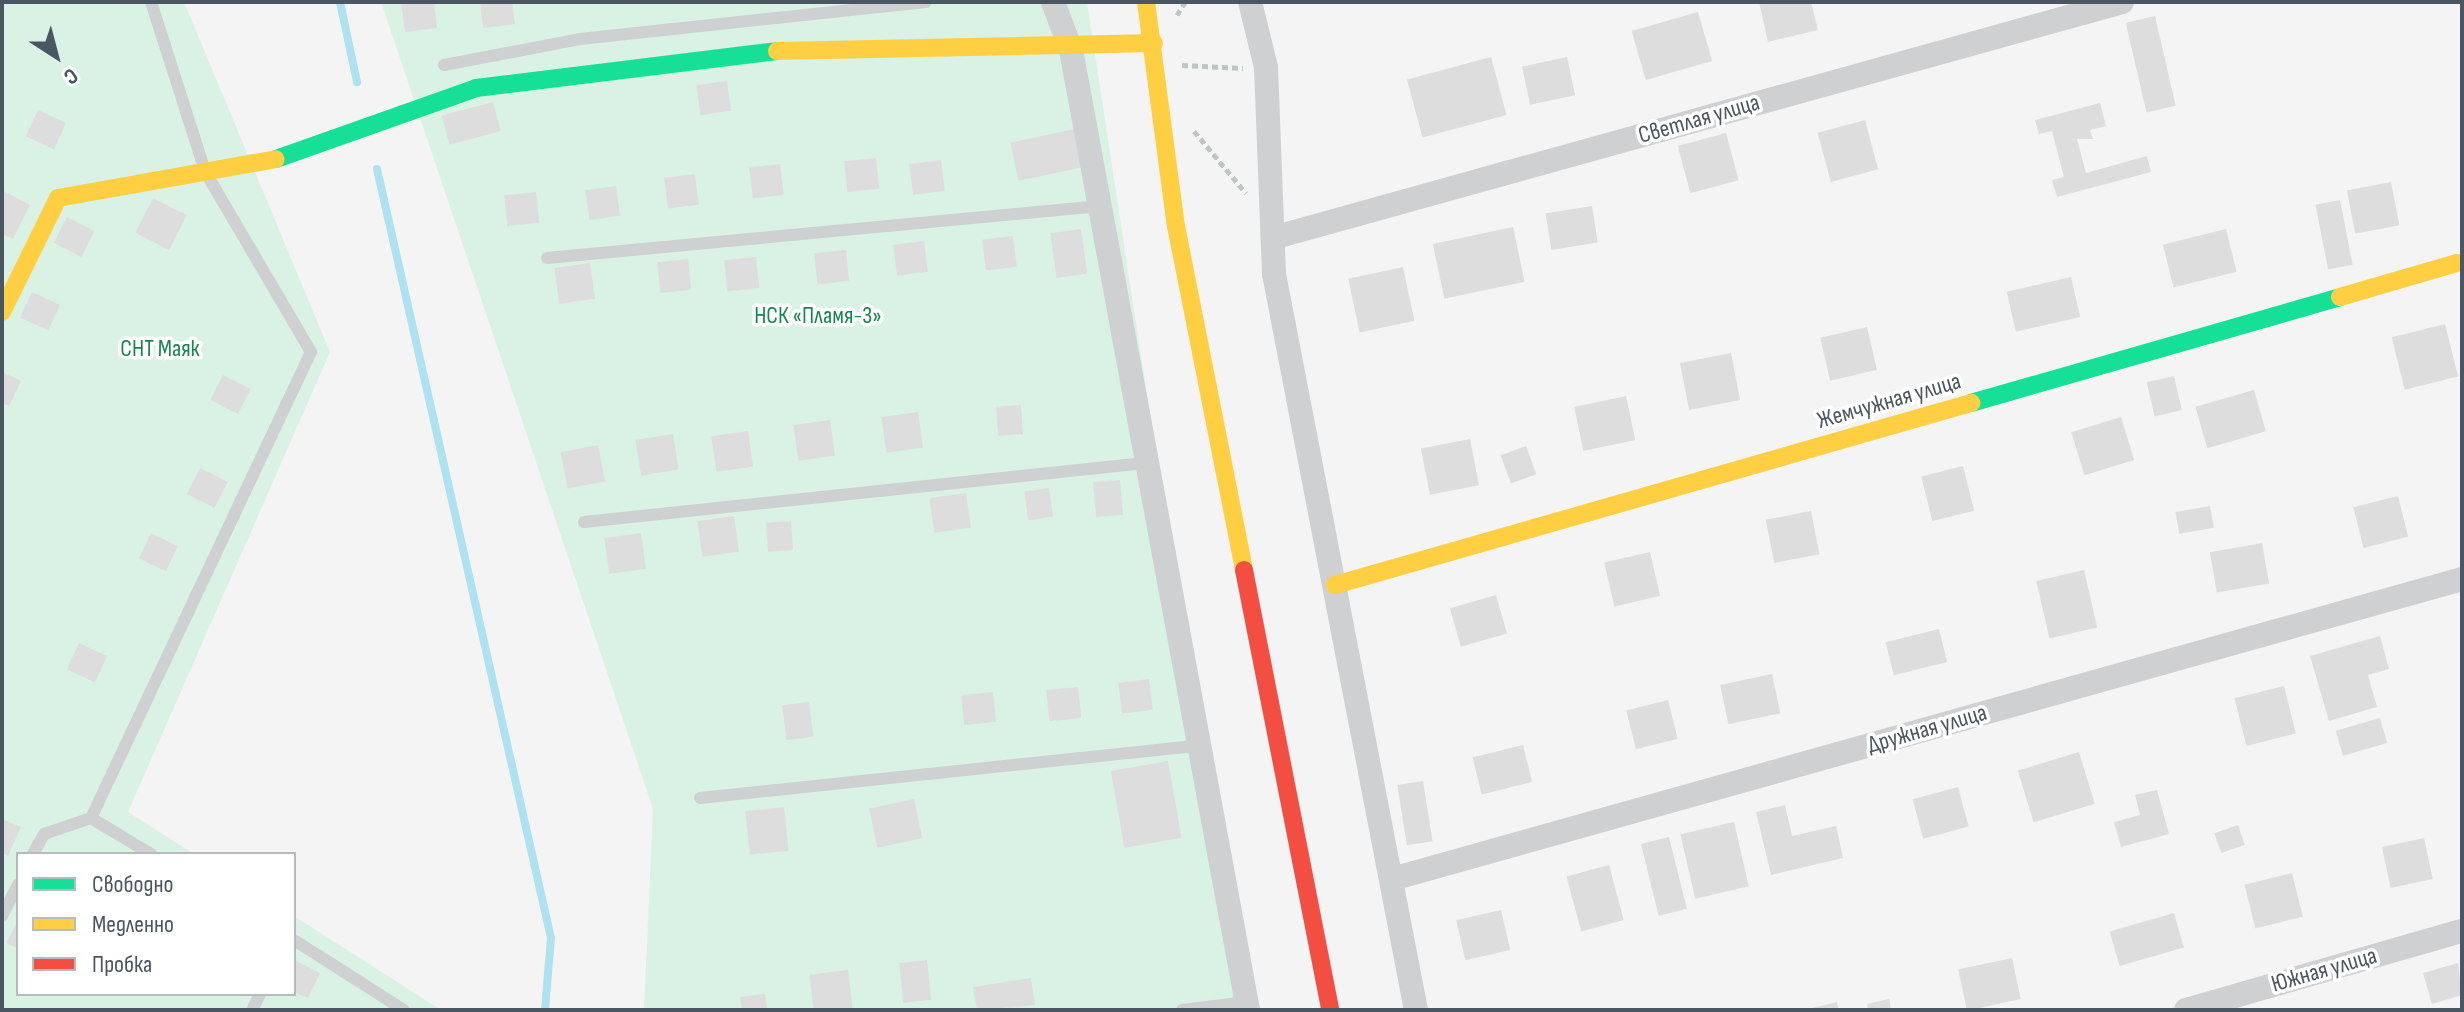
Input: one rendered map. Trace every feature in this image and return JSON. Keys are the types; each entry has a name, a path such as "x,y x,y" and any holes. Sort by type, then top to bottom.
{"street":[{"path":"1053,2 1071,50 1197,746 1248,1006"},
{"path":"1146,2 1154,43 1176,226 1330,1010"},
{"path":"1250,2 1266,76 1276,237 1274,274 1416,1010"},
{"name":"Светлая улица","path":"1276,237 2122,2"},
{"path":"2,312 58,198 304,154 492,86 743,51 1071,50 1154,43"},
{"name":"Жемчужная улица","path":"1335,585 2457,263"},
{"name":"Дружная улица","path":"1392,879 2462,579"},
{"name":"Южная улица","path":"2186,1010 2462,931"}],"lane":[{"path":"34,852 44,834 91,818 311,352 205,171 151,2"},
{"path":"444,65 580,39 926,2"},
{"path":"547,258 1101,206"},
{"path":"584,522 1145,463"},
{"path":"700,798 1197,746"},
{"path":"91,818 148,852"},
{"path":"2,916 16,888"},
{"path":"296,941 404,1010"},
{"path":"1182,1010 1248,1006"}],"path":[{"path":"1180,80 1179,66 1193,62 1266,76"},
{"path":"1185,122 1242,191 1274,210"}],"green space":[{"name":"СНТ Маяк","path":"2,2 184,2 330,352 128,812 191,852 16,852 16,996 296,996 296,917 441,1010 2,1010"},
{"name":"НСК «Пламя-3»","path":"381,2 1087,2 1241,1010 644,1010 653,809"}],"building":[{"path":"401,2 434,2 437,28 405,32"},
{"path":"480,2 512,2 515,24 483,28"},
{"path":"1759,2 1811,2 1818,30 1768,42"},
{"path":"1698,12 1712,61 1646,80 1632,31"},
{"path":"2155,16 2176,106 2146,112 2126,23"},
{"path":"1491,57 1507,115 1422,137 1407,80"},
{"path":"1567,57 1575,95 1530,105 1522,67"},
{"path":"727,81 731,111 700,115 696,85"},
{"path":"493,102 501,131 450,145 442,116"},
{"path":"2100,103 2106,126 2090,130 2093,139 2077,139 2086,173 2147,156 2151,172 2057,197 2052,180 2064,177 2052,131 2039,134 2035,120"},
{"path":"38,110 66,123 54,149 26,136"},
{"path":"1865,120 1878,169 1831,182 1818,133"},
{"path":"1075,129 1083,167 1019,181 1010,143"},
{"path":"1726,133 1739,180 1690,193 1678,146"},
{"path":"876,158 879,189 847,192 844,161"},
{"path":"941,160 945,191 913,195 909,164"},
{"path":"780,164 784,195 753,199 749,168"},
{"path":"695,174 699,205 668,209 664,178"},
{"path":"2391,182 2399,225 2355,234 2347,191"},
{"path":"616,186 620,216 589,220 585,190"},
{"path":"2,190 30,205 13,239 2,234"},
{"path":"536,192 539,223 507,226 504,195"},
{"path":"153,198 187,215 169,250 135,233"},
{"path":"2340,200 2353,265 2328,270 2315,205"},
{"path":"1592,206 1598,243 1551,250 1546,213"},
{"path":"67,217 95,231 81,257 54,243"},
{"path":"1513,227 1525,282 1444,299 1433,244"},
{"path":"1081,229 1087,274 1057,278 1050,233"},
{"path":"2226,229 2237,272 2174,287 2163,245"},
{"path":"1013,236 1017,267 986,271 982,240"},
{"path":"924,241 928,272 897,276 893,245"},
{"path":"846,250 849,281 817,284 814,253"},
{"path":"756,257 759,288 727,291 724,260"},
{"path":"688,259 691,290 660,293 657,262"},
{"path":"590,263 595,299 559,304 554,268"},
{"path":"1403,267 1414,321 1360,332 1348,279"},
{"path":"2071,277 2080,317 2016,332 2007,292"},
{"path":"32,292 60,305 48,330 20,317"},
{"path":"2445,324 2458,376 2405,390 2392,337"},
{"path":"1867,327 1877,370 1830,381 1820,338"},
{"path":"1731,353 1740,400 1689,410 1680,363"},
{"path":"2,372 21,381 9,406 2,403"},
{"path":"223,375 251,389 238,414 210,400"},
{"path":"2174,376 2182,410 2155,416 2147,382"},
{"path":"2254,390 2266,431 2207,448 2195,407"},
{"path":"1626,396 1635,440 1584,451 1574,407"},
{"path":"1021,405 1023,434 998,436 996,407"},
{"path":"918,412 923,448 886,453 881,417"},
{"path":"2121,417 2134,460 2084,475 2071,432"},
{"path":"830,420 835,456 798,461 793,425"},
{"path":"748,431 753,467 716,472 711,436"},
{"path":"673,434 679,470 641,476 635,440"},
{"path":"1470,439 1479,485 1430,495 1421,449"},
{"path":"598,445 605,481 568,489 561,452"},
{"path":"1526,446 1536,474 1511,483 1501,455"},
{"path":"1963,466 1974,511 1932,521 1921,476"},
{"path":"200,468 228,482 214,508 187,494"},
{"path":"1120,480 1123,515 1096,517 1093,482"},
{"path":"1049,488 1053,517 1028,520 1024,491"},
{"path":"966,493 971,528 934,533 929,498"},
{"path":"2398,496 2408,537 2364,548 2353,507"},
{"path":"2210,506 2214,528 2179,534 2176,512"},
{"path":"1811,511 1819,554 1774,563 1766,520"},
{"path":"734,516 739,552 702,557 697,521"},
{"path":"791,521 793,550 768,552 766,523"},
{"path":"151,533 178,546 166,571 139,558"},
{"path":"641,533 646,569 609,574 604,538"},
{"path":"2262,543 2269,583 2217,593 2210,552"},
{"path":"1650,552 1660,596 1614,606 1604,563"},
{"path":"2084,570 2097,627 2050,639 2036,581"},
{"path":"1496,595 1507,633 1461,647 1450,608"},
{"path":"1939,629 1947,662 1894,675 1886,642"},
{"path":"2380,636 2389,669 2368,675 2377,707 2329,721 2310,656"},
{"path":"79,643 107,656 95,682 67,669"},
{"path":"1772,674 1780,713 1728,724 1720,685"},
{"path":"1149,679 1153,710 1122,714 1118,683"},
{"path":"2284,686 2296,734 2246,746 2235,698"},
{"path":"1078,687 1081,718 1049,721 1046,690"},
{"path":"993,692 996,722 964,725 961,695"},
{"path":"1668,700 1678,739 1636,749 1626,710"},
{"path":"809,702 813,737 786,740 782,705"},
{"path":"2380,718 2387,743 2343,756 2336,731"},
{"path":"1523,745 1532,782 1482,794 1473,758"},
{"path":"2079,752 2095,804 2034,822 2018,771"},
{"path":"1168,761 1182,838 1124,848 1111,771"},
{"path":"1423,781 1433,841 1407,845 1397,785"},
{"path":"1958,787 1969,827 1923,839 1913,799"},
{"path":"2157,790 2169,834 2121,847 2114,822 2140,815 2135,795"},
{"path":"914,799 922,838 877,848 869,809"},
{"path":"1785,805 1792,836 1836,826 1843,858 1771,875 1756,812"},
{"path":"784,807 789,851 750,855 745,811"},
{"path":"2,819 21,827 8,856 2,853"},
{"path":"1734,822 1749,886 1695,899 1680,834"},
{"path":"2238,825 2245,845 2221,853 2214,833"},
{"path":"1669,837 1687,909 1659,916 1641,844"},
{"path":"2424,838 2433,879 2391,888 2382,847"},
{"path":"1609,865 1624,920 1581,931 1566,876"},
{"path":"2292,873 2303,917 2255,929 2244,885"},
{"path":"1501,910 1510,950 1465,960 1456,920"},
{"path":"2174,913 2184,948 2120,966 2110,931"},
{"path":"16,925 16,947 6,943"},
{"path":"2012,958 2021,999 1967,1010 1958,969"},
{"path":"927,960 931,1000 903,1003 899,963"},
{"path":"296,961 320,973 308,998 296,993"},
{"path":"2458,963 2462,995 2432,1004 2423,973"},
{"path":"848,970 853,1010 814,1010 809,975"},
{"path":"1031,978 1035,1005 977,1010 973,987"},
{"path":"765,994 767,1010 742,1010 740,997"},
{"path":"1889,999 1891,1010 1868,1010 1867,1004"},
{"path":"1837,1002 1839,1010 1808,1009"}],"waterway":[{"path":"340,2 357,82"},
{"path":"377,169 551,938 545,1010"}],"traffic: fast":[{"path":"276,159 476,88 777,51"},
{"path":"1971,403 2340,297"}],"traffic: slow":[{"path":"1146,2 1176,226 1244,570"},
{"path":"777,51 1154,43"},
{"path":"2,312 58,198 276,159"},
{"path":"2340,297 2457,263"},
{"path":"1335,585 1971,403"}],"traffic: jam":[{"path":"1244,570 1330,1010"}]}
